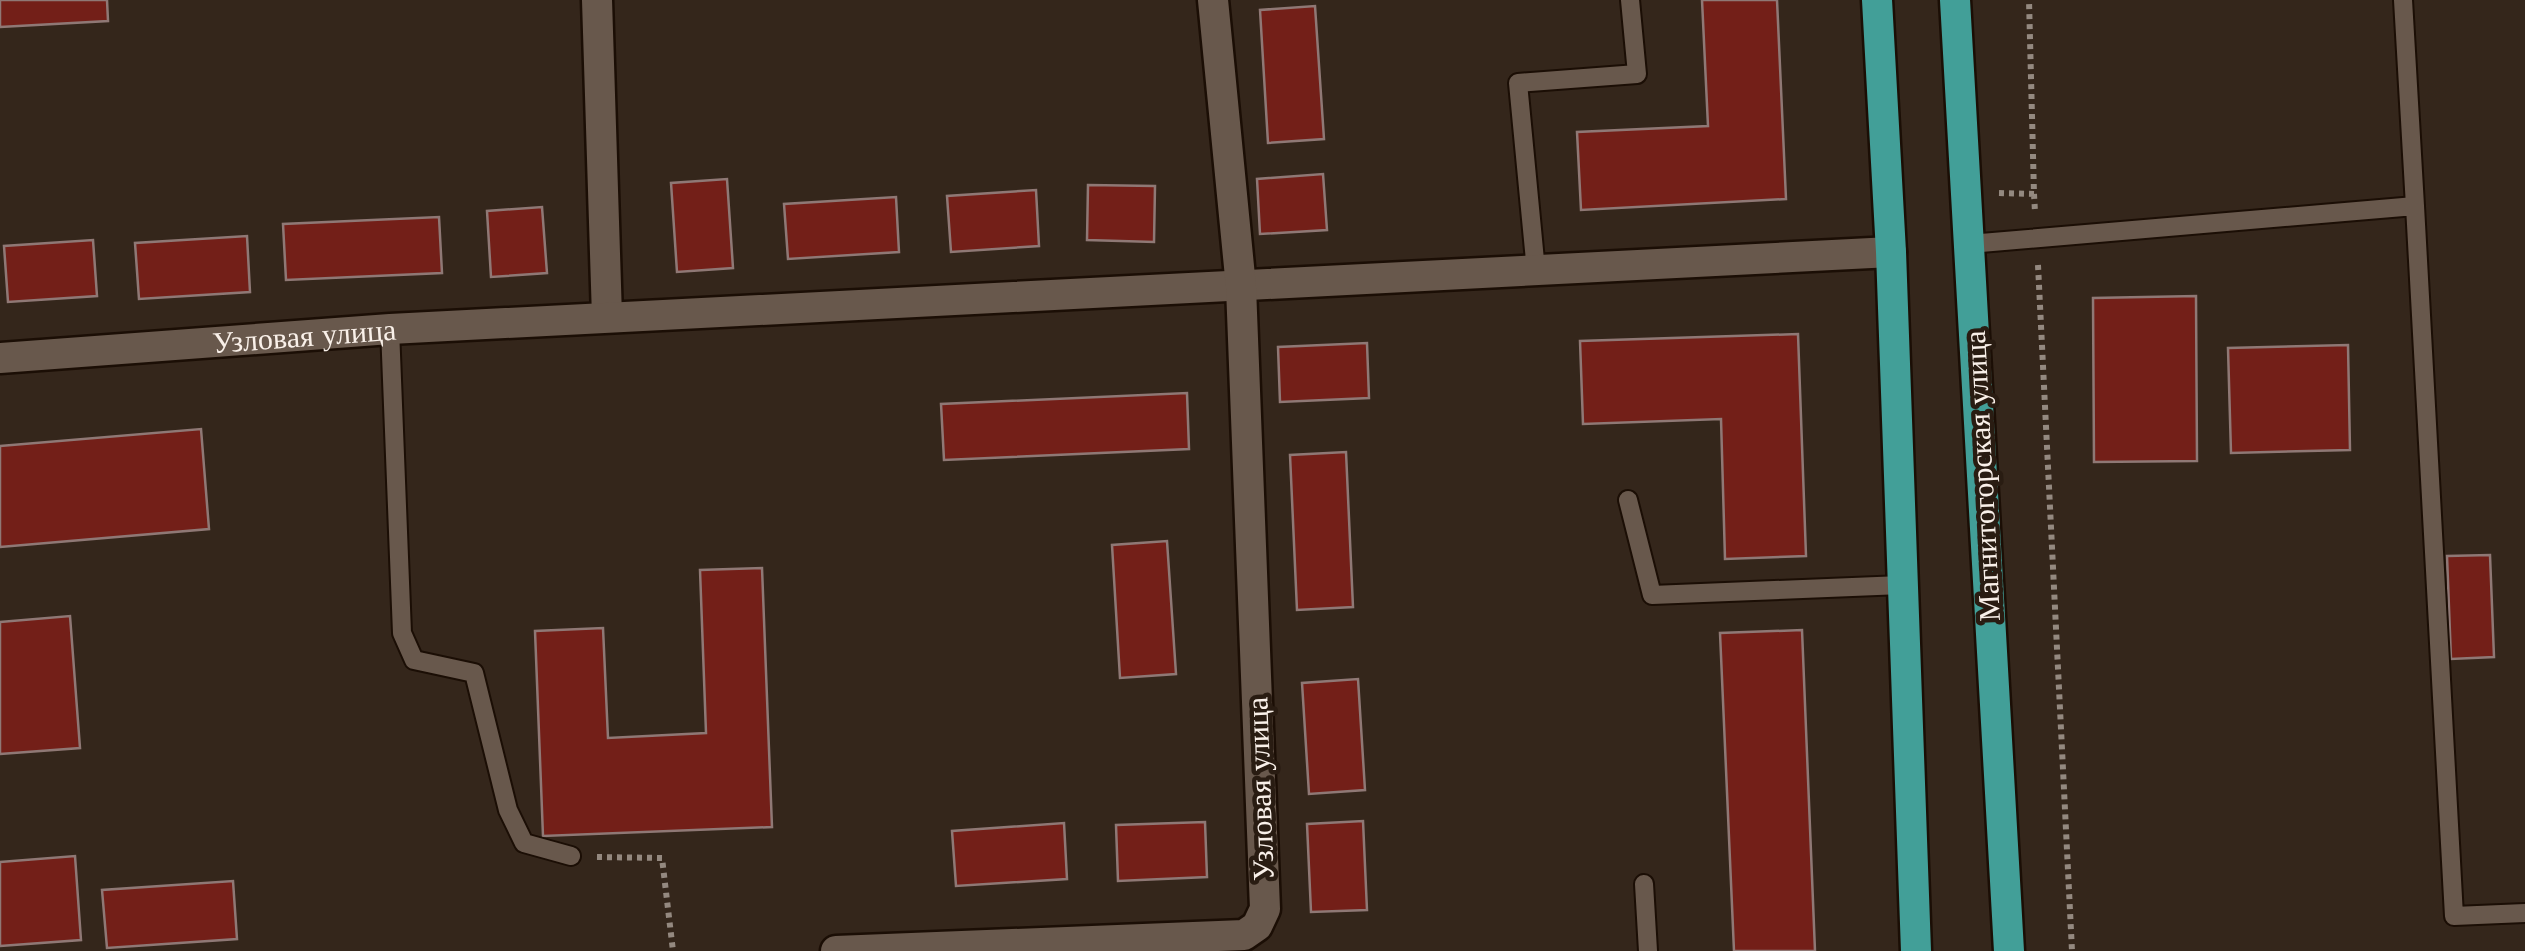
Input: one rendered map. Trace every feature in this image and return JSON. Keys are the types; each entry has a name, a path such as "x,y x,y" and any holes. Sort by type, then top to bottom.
{"main road":[{"path":"1877,0 1891,252 1916,951"},
{"name":"Магнитогорская улица","path":"1955,0 2009,951"}],"street":[{"path":"597,0 607,317"},
{"name":"Узловая улица","path":"836,951 1244,935 1257,926 1264,909 1241,287 1213,0"},
{"name":"Узловая улица","path":"0,358 390,328 1891,252"}],"lane":[{"path":"1536,271 1518,82 1637,74 1630,0"},
{"path":"2402,0 2454,916 2525,913"},
{"path":"1969,244 2414,206"},
{"path":"390,328 402,633 414,660 474,673 508,810 524,844 571,856"},
{"path":"1628,500 1652,595 1902,585"},
{"path":"1644,884 1648,951"}],"path":[{"path":"2029,0 2034,194 2072,951"},
{"path":"1966,193 2034,194"},
{"path":"571,856 662,858 673,951"}],"building":[{"path":"0,0 107,0 108,21 0,27"},
{"path":"1702,0 1777,0 1786,199 1581,210 1577,132 1708,126"},
{"path":"1315,6 1324,139 1268,143 1260,10"},
{"path":"1323,174 1327,230 1260,234 1257,179"},
{"path":"727,179 733,268 677,272 671,183"},
{"path":"1088,185 1155,186 1154,242 1087,240"},
{"path":"1036,190 1039,246 951,252 947,196"},
{"path":"896,197 899,252 788,259 784,204"},
{"path":"542,207 547,273 491,277 487,211"},
{"path":"439,217 442,273 286,280 283,224"},
{"path":"247,236 250,292 139,299 135,243"},
{"path":"93,240 97,296 8,302 4,246"},
{"path":"2196,296 2197,461 2094,462 2093,298"},
{"path":"1798,334 1806,556 1725,559 1721,419 1583,424 1580,341"},
{"path":"1367,343 1369,398 1280,402 1278,347"},
{"path":"2348,345 2350,450 2231,453 2228,348"},
{"path":"1187,393 1189,449 944,460 941,404"},
{"path":"201,429 209,529 0,547 0,446"},
{"path":"1346,452 1353,607 1297,610 1290,455"},
{"path":"1167,541 1176,674 1120,678 1112,545"},
{"path":"2490,555 2494,657 2451,659 2447,556"},
{"path":"762,568 772,827 543,836 535,631 603,628 608,738 706,733 700,570"},
{"path":"70,616 80,748 0,754 0,622"},
{"path":"1802,630 1815,951 1734,951 1720,633"},
{"path":"1358,679 1365,790 1309,794 1302,683"},
{"path":"1363,821 1367,910 1311,912 1307,824"},
{"path":"1205,822 1207,877 1118,881 1116,825"},
{"path":"1064,823 1067,879 956,886 952,831"},
{"path":"75,856 81,940 0,946 0,862"},
{"path":"233,881 237,939 107,948 102,890"}]}
